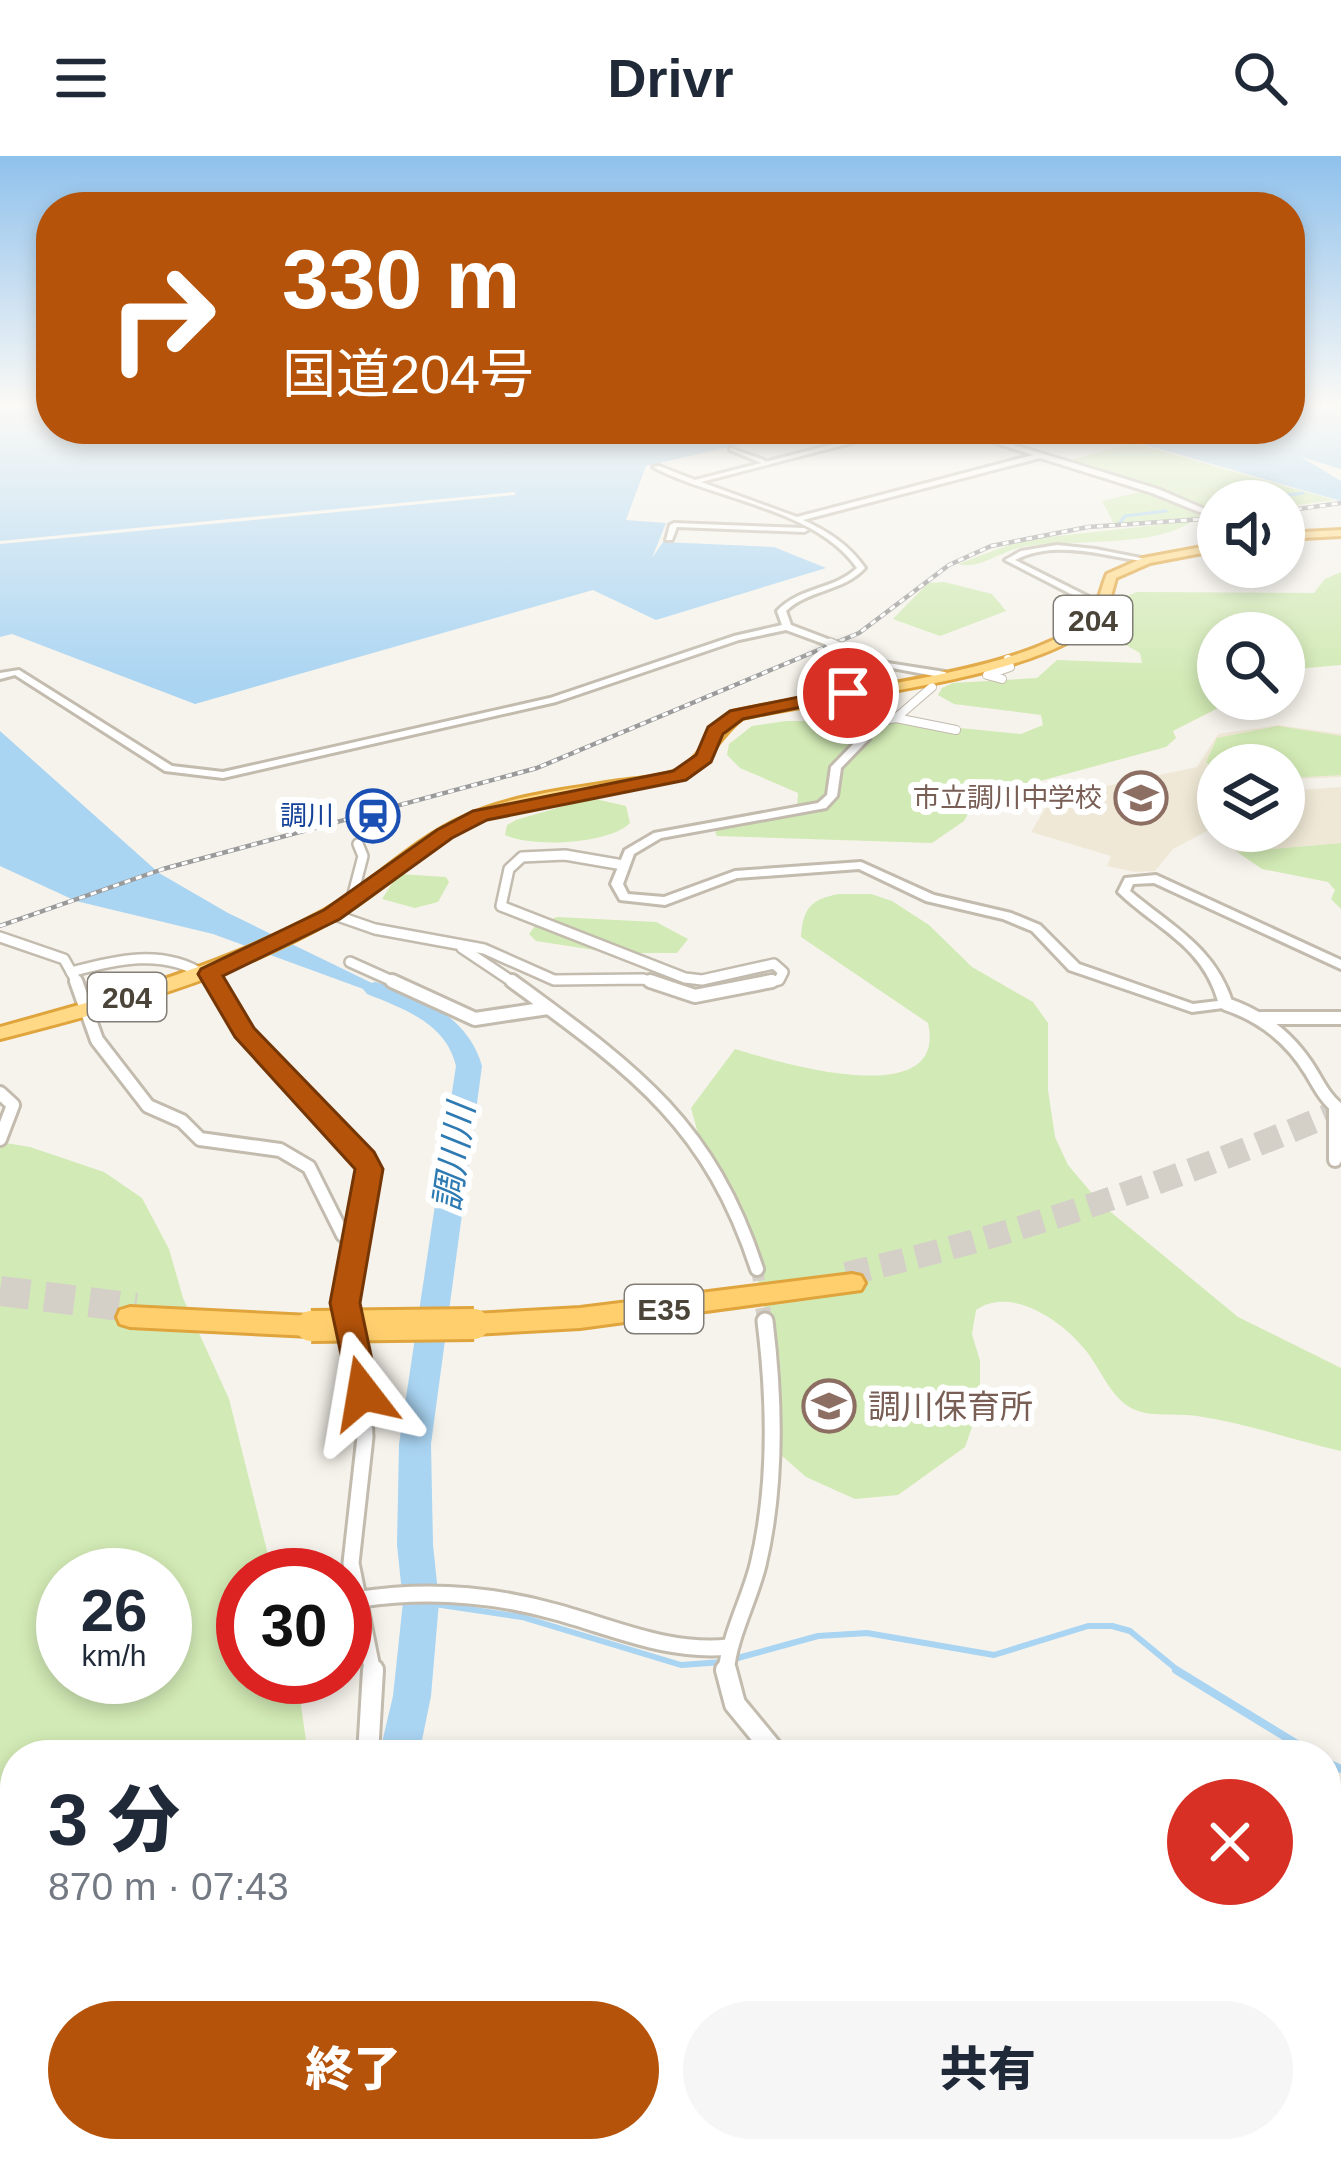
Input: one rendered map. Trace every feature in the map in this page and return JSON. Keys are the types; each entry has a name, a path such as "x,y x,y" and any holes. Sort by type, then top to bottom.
{"highway":[{"path":"1305,535 1341,532"},
{"name":"204","path":"0,1033 207,974 252,956 332,914 445,834 481,815 679,776 705,758 714,731 737,715 945,675 1007,659 1076,632 1102,607 1111,576 1147,560 1197,551"},
{"name":"E35","path":"133,1312 313,1321 580,1318 849,1278"}],"street":[{"path":"741,501 819,531 847,547 860,568 849,580 786,604 781,611 787,627"},
{"path":"792,521 871,501"},
{"path":"669,538 674,524 819,531"},
{"path":"1102,607 1009,560 1028,550 1048,549 1147,560"},
{"path":"0,676 16,672 169,770 223,775 553,700 737,638 787,627 879,663 945,675"},
{"path":"1002,679 987,675 1010,667 1007,659"},
{"path":"879,663 887,671 869,723 858,747 836,767 832,796 822,806 658,835 629,852 617,884 624,897 665,901 735,875 861,865 930,898 1007,916 1036,928 1074,967 1192,1008 1226,1004 1262,1018 1341,1018"},
{"path":"896,718 932,687"},
{"path":"869,723 896,718 956,730"},
{"path":"351,902 363,856 358,844"},
{"path":"332,914 375,929 484,949 539,978 643,980 695,996 779,980 783,972 774,964 702,980 685,979 501,906 509,869 522,857 565,855 623,865"},
{"path":"1226,1004 1202,957 1187,940 1124,892 1129,881 1156,879 1174,886 1341,965"},
{"path":"0,937 56,953 71,971 111,1063 131,1079 148,1106 182,1121 200,1139 280,1150 309,1167 343,1235 357,1244"},
{"path":"460,947 548,1007 670,1106 724,1182 757,1269"},
{"path":"71,971 133,960 188,964 207,974 244,1032 365,1158 369,1177 345,1303 363,1393 364,1437 353,1548"},
{"path":"350,962 475,1019 548,1007"},
{"path":"1262,1018 1307,1066 1338,1110 1335,1160"},
{"path":"0,1093 14,1105 0,1139"},
{"path":"765,1321 773,1451 749,1598 728,1657 731,1697 765,1740"},
{"path":"372,1597 448,1591 553,1612 675,1648 728,1657"},
{"path":"369,1740 371,1704"}],"shaded area":[{"name":"市立調川中学校","path":"1278,725 1341,734 1341,777 1305,779 1305,744 1212,744 1218,734"},
{"name":"市立調川中学校","path":"1197,767 1197,836 1173,849 1155,871 1135,872 1107,866 1111,856 1031,832 1048,804 1078,792"},
{"name":"市立調川中学校","path":"1341,787 1341,843 1305,846 1305,790"}],"green space":[{"path":"1102,501 1166,501 1197,514 1197,518 1114,524"},
{"path":"1192,521 1157,535 1022,547 982,562 958,564 1022,540"},
{"path":"1341,572 1341,665 1305,668 1305,612 1197,612 1197,719 1173,731 1176,738 1166,747 977,798 964,821 932,843 717,836 715,832 735,818 797,809 798,793 740,768 727,755 729,744 752,726 786,721 889,721 1021,734 1043,725 1041,715 954,704 938,695 953,683 1037,678 1057,660 1142,663 1140,653 1115,639 1109,630 1117,601 1136,592 1314,593 1325,579"},
{"path":"944,582 992,594 1006,611 940,636 893,619 928,583"},
{"path":"1278,726 1341,736 1341,775 1305,777 1305,744 1214,744 1217,738"},
{"path":"591,798 626,806 630,823 606,836 570,842 533,842 505,835 507,825 516,820"},
{"path":"1341,843 1341,909 1331,899 1335,890 1328,882 1262,869 1237,852 1305,852 1305,846"},
{"path":"398,874 446,877 449,882 438,902 415,908 382,899"},
{"path":"839,894 871,894 892,901 929,925 972,967 1033,1002 1048,1023 1048,1090 1055,1137 1068,1165 1101,1204 1238,1317 1341,1368 1341,1451 1215,1419 1133,1409 1118,1398 1065,1329 1036,1310 1005,1302 976,1310 972,1334 980,1361 980,1404 965,1447 898,1495 855,1499 806,1477 781,1455 765,1407 775,1351 752,1254 707,1166 691,1108 735,1049 855,1075 887,1075 913,1067 927,1051 928,1023 801,937 810,907"},
{"path":"557,917 656,922 688,939 677,953 614,953 536,941 529,934 535,926"},
{"path":"0,1142 104,1172 142,1198 169,1249 183,1298 229,1399 266,1548 216,1548 216,1704 301,1704 306,1740 0,1740"}],"water":[{"path":"0,501 633,501 626,520 666,523 652,558 663,542 774,547 826,568 656,620 593,590 195,704 12,634 0,637"},
{"path":"0,731 159,873 228,913 411,1002 407,1005 213,934 76,901 0,866"}],"pier":[{"path":"424,501 457,501 0,544"}],"waterway":[{"path":"1119,524 1125,516 1166,511"},
{"name":"調川川","path":"375,989 447,1026 465,1050 469,1066 415,1444 415,1545 421,1602 412,1696 402,1740"},
{"path":"421,1602 522,1617 681,1665 723,1662"},
{"path":"734,1659 818,1636 867,1633 994,1655 1088,1626 1112,1626 1130,1631 1181,1673"},
{"path":"1176,1670 1290,1740"}],"tunnel":[{"path":"846,1274 973,1242 1097,1203 1341,1110"},
{"path":"757,1269 760,1288"},
{"path":"759,1285 765,1321"},
{"path":"0,1291 136,1308"}],"railway":[{"path":"1305,508 1341,503"},
{"path":"0,926 163,869 537,768 859,633 949,565 991,546 1088,527 1197,519"}],"place":[{"name":"市立調川中学校","path":"1141,798"},
{"name":"調川","path":"373,816"},
{"name":"調川保育所","path":"829,1406"}],"route":[{"path":"363,1393 345,1303 369,1177 365,1158 244,1032 209,974 252,956 374,889 460,824 506,808 679,776 705,758 714,731 737,715 848,693"}]}
